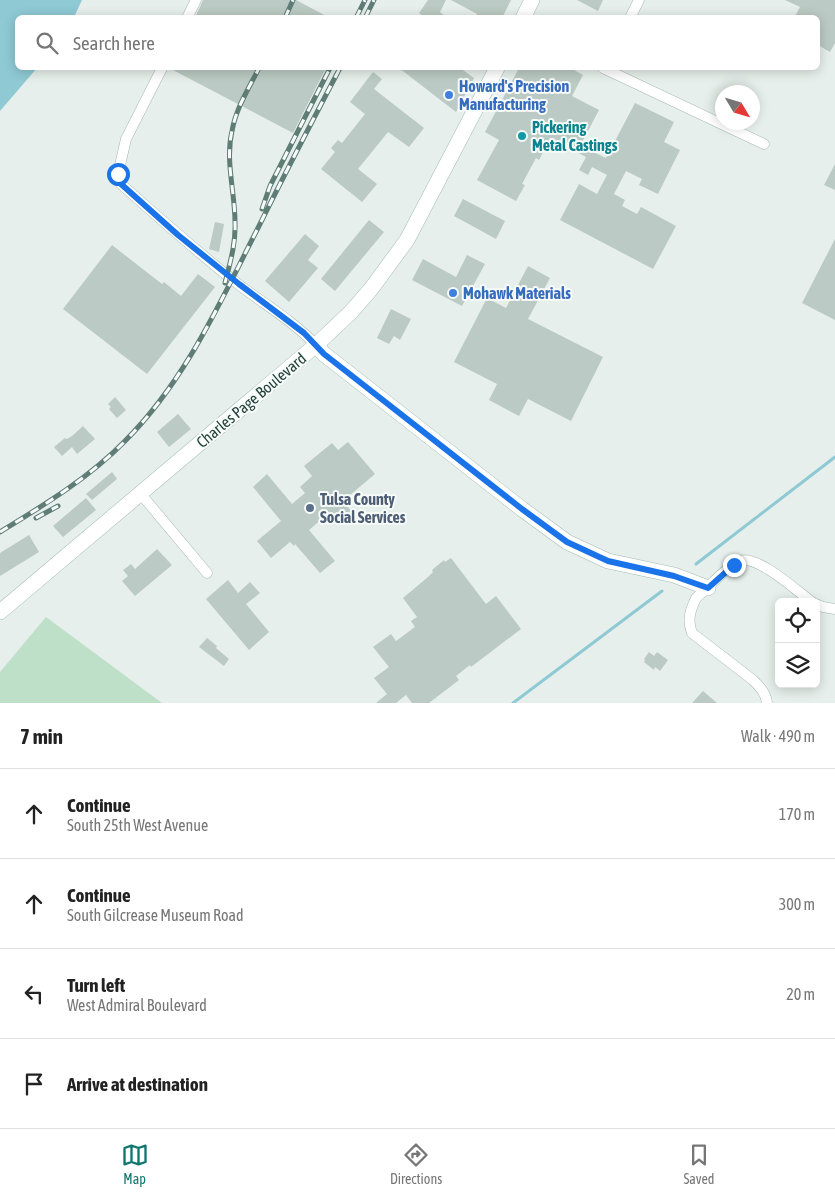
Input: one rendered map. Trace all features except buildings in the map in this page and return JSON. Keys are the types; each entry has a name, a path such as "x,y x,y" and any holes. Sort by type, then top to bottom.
{"main road":[{"path":"524,15 532,0"},
{"name":"Charles Page Boulevard","path":"0,612 316,345 351,312 371,289 406,240 496,70"},
{"path":"316,345 324,354 516,505 567,542 614,563 674,576 708,588"}],"street":[{"path":"188,15 196,0"},
{"path":"632,15 639,0"},
{"path":"161,70 126,139 118,174 121,184 178,235 304,333 316,345"},
{"path":"608,70 764,144"},
{"path":"140,493 207,574"},
{"path":"767,703 762,689 753,680 692,633 689,625 690,612 696,598 742,560 749,560 769,570 807,598"},
{"path":"820,606 835,609"}],"green space":[{"path":"46,617 162,703 0,703 0,672"}],"water":[{"path":"0,0 82,0 75,15 15,15 15,70 35,70 0,111"}],"waterway":[{"path":"696,564 835,457"},
{"path":"513,703 662,591"}],"railway":[{"path":"286,15 293,0"},
{"path":"358,15 365,0"},
{"path":"366,15 374,0"},
{"path":"225,283 235,238 230,142 236,114 258,70"},
{"path":"262,209 270,186 329,70"},
{"path":"0,532 49,501 96,467 125,441 166,392 184,366 216,311 339,70"},
{"path":"36,518 58,506"}],"place":[{"name":"Howard's Precision Manufacturing","path":"449,95"},
{"name":"Pickering Metal Castings","path":"522,136"},
{"name":"Mohawk Materials","path":"453,293"},
{"name":"Tulsa County Social Services","path":"310,508"}],"route":[{"path":"118,174 121,184 178,235 304,333 324,354 567,542 598,558 620,565 674,576 708,588 734,565"}]}
